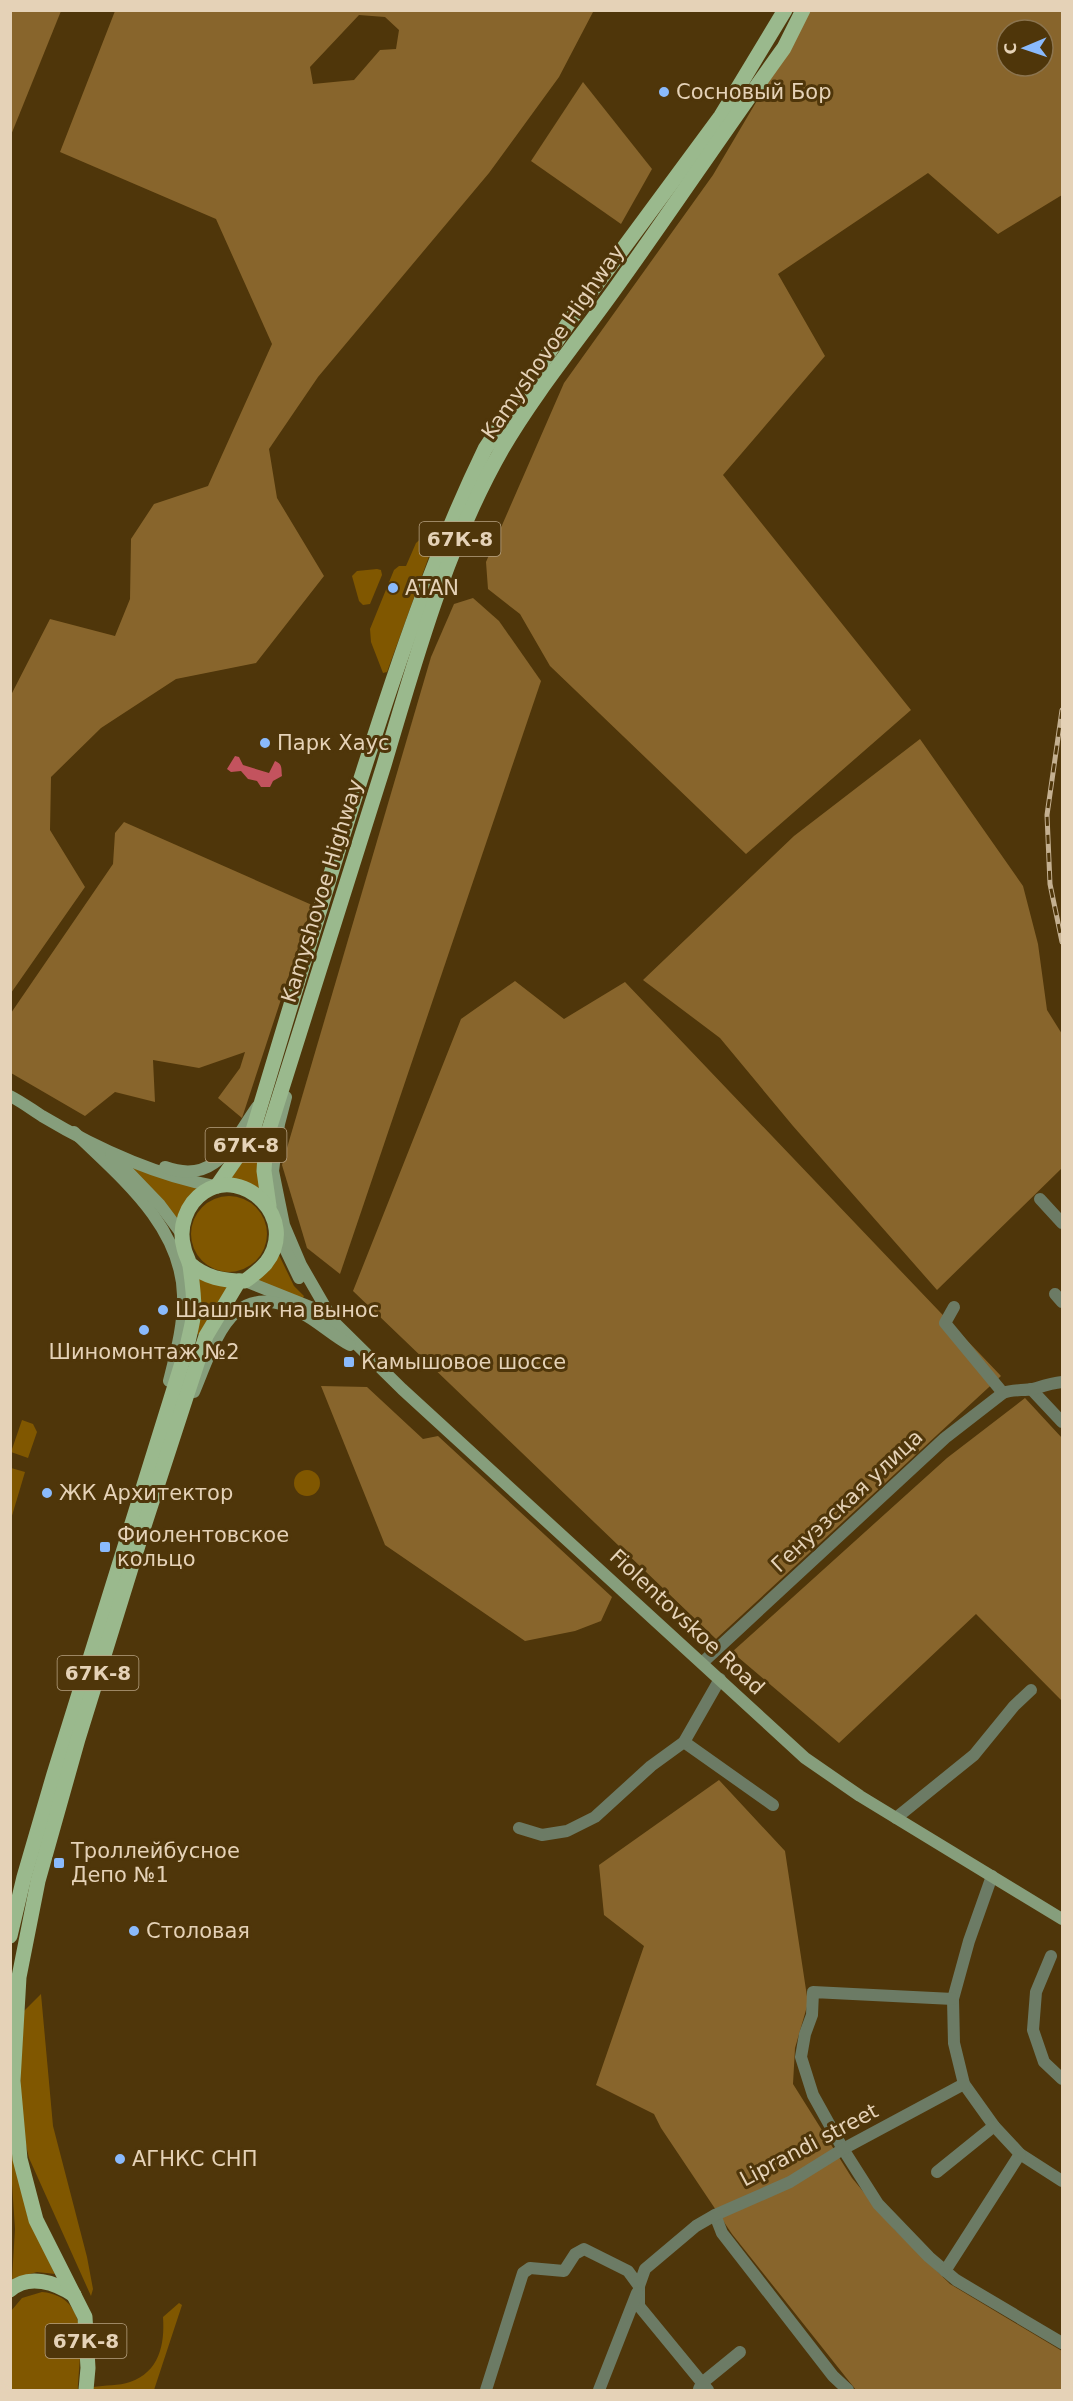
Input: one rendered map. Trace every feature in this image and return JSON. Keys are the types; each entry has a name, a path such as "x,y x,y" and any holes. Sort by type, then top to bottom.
{"main road":[{"name":"Kamyshovoe Highway","path":"263,1099 382,713 435,563 476,467 485,449 571,319 721,116 785,10"},
{"name":"Kamyshovoe Highway","path":"268,1206 264,1171 266,1139 385,760 413,663 445,572 502,450 547,381 622,279 784,48 803,10"},
{"path":"290,1064 290,1082 279,1124 273,1172 284,1226 301,1265 335,1323"},
{"path":"10,1096 122,1156 175,1178 216,1186"},
{"path":"122,1156 148,1160 173,1170 193,1173 205,1170 215,1164 238,1138 263,1099"},
{"name":"67К-8","path":"10,1936 24,1877 54,1774 187,1347 194,1311 189,1263 181,1233 184,1221 194,1203 202,1193 216,1186 251,1137 263,1099"},
{"path":"74,1132 123,1180 161,1224 178,1259 183,1295 179,1342 168,1387 169,1402"},
{"path":"106,1149 160,1205 181,1233"},
{"name":"67К-8","path":"86,2391 85,2317 36,2220 20,2159 13,2080 19,1977 38,1881 78,1739 206,1336 242,1281 266,1263 272,1253 277,1232 276,1220 268,1206 254,1194 241,1188 216,1186"},
{"name":"Fiolentovskoe Road","path":"277,1232 292,1266 318,1310"},
{"path":"189,1263 199,1272 212,1278 242,1281"},
{"name":"Fiolentovskoe Road","path":"242,1281 318,1310 335,1323 402,1389 805,1758 896,1818 1062,1919"},
{"path":"177,1425 193,1395 219,1334 228,1319 239,1309 258,1302 283,1304 307,1316 344,1342 366,1353"},
{"path":"10,2290 27,2282 40,2281 62,2287 74,2295"}],"street":[{"path":"1040,1199 1062,1223"},
{"path":"954,1307 945,1323 1003,1393"},
{"name":"Генуэзская улица","path":"702,1663 945,1438 1003,1393 1031,1389 1046,1383 1062,1382"},
{"path":"1031,1389 1062,1422"},
{"path":"519,1828 542,1835 567,1831 595,1817 651,1766 684,1742 720,1679"},
{"path":"896,1818 974,1755 1030,1690"},
{"path":"684,1742 773,1805"},
{"path":"992,1876 969,1941 953,2000 954,2043 964,2084 994,2126 1020,2154 1062,2181"},
{"path":"1051,1956 1036,1992 1033,2031 1044,2061 1062,2079"},
{"path":"953,2000 813,1992 812,2015 805,2034 801,2057 813,2095 843,2149 878,2204 945,2271 956,2280 1062,2343"},
{"name":"Liprandi street","path":"600,2391 645,2270 696,2226 714,2215 790,2182 843,2149 964,2084"},
{"path":"937,2172 994,2126"},
{"path":"945,2271 1020,2154"},
{"path":"714,2215 722,2233 833,2376 848,2391"},
{"path":"486,2391 523,2273 530,2268 564,2271 575,2254 584,2249 628,2271 639,2286 639,2306 703,2388 740,2352"}],"shaded area":[{"path":"590,10 593,12 559,77 489,173 318,377 269,449 277,498 324,576 256,663 176,679 101,728 51,777 50,830 85,887 11,993 11,695 50,619 115,636 130,599 131,539 154,504 208,486 272,344 216,219 60,152 115,11","holes":["359,15 385,17 399,30 396,49 380,50 354,80 313,84 310,67"]},
{"path":"10,11 61,11 11,135"},
{"path":"810,11 1062,11 1062,195 998,234 928,173 778,274 825,356 723,475 911,710 746,854 550,666 520,614 488,589 486,562 564,383 713,175"},
{"path":"583,82 652,169 621,224 531,161"},
{"path":"433,532 436,537 387,672 383,673 371,642 370,629 394,570 399,566 406,566 416,543 427,533"},
{"path":"381,570 382,575 370,604 363,605 359,601 352,576 357,571"},
{"path":"473,598 499,621 541,681 340,1274 307,1248 282,1165 431,657 454,604"},
{"path":"920,739 1023,886 1038,944 1047,1010 1062,1034 1062,1168 937,1290 793,1126 720,1038 643,980 794,836"},
{"path":"235,756 239,757 243,765 269,773 275,761 278,762 282,776 273,781 270,787 261,787 257,781 248,779 241,771 231,772 227,769"},
{"path":"124,822 312,905 242,1118 218,1098 240,1068 245,1052 199,1068 153,1060 155,1102 115,1092 85,1116 11,1073 11,1013 113,864 115,833"},
{"path":"515,981 564,1019 625,982 1001,1376 716,1639 353,1291 461,1019"},
{"path":"261,1126 265,1127 260,1192 229,1181 249,1153"},
{"path":"126,1164 203,1187 177,1220"},
{"path":"229,1196 243,1199 256,1207 264,1220 267,1234 264,1248 256,1261 243,1269 229,1272 215,1269 202,1261 194,1248 191,1234 194,1220 202,1207 215,1199"},
{"path":"278,1253 294,1286 304,1296 302,1300 256,1281"},
{"path":"198,1277 230,1287 201,1335 197,1334"},
{"path":"321,1386 367,1387 423,1439 438,1436 612,1597 601,1621 575,1631 525,1641 385,1545"},
{"path":"1025,1398 1062,1438 1062,1701 976,1614 839,1743 732,1652 947,1458"},
{"path":"22,1420 33,1424 37,1432 28,1458 11,1452"},
{"path":"10,1468 25,1472 11,1519"},
{"path":"307,1470 316,1474 320,1483 316,1492 307,1496 298,1492 294,1483 298,1474"},
{"path":"719,1780 785,1851 808,2003 795,2048 793,2084 852,2178 895,2230 950,2284 1062,2351 1062,2390 856,2390 732,2234 654,2114 596,2085 644,1946 604,1915 599,1865"},
{"path":"41,1994 53,2126 87,2257 93,2289 91,2296 29,2158 23,2133 20,2098 22,2013"},
{"path":"13,2153 28,2218 55,2274 37,2272 12,2279 15,2229 10,2154"},
{"path":"42,2292 58,2296 69,2304 76,2316 80,2329 78,2390 11,2390 11,2311 22,2298"},
{"path":"179,2303 182,2305 154,2390 93,2390 93,2387 130,2382 148,2372 161,2347 163,2317"}],"railway":[{"path":"1062,710 1047,815 1050,884 1062,942"}],"place":[{"name":"Сосновый Бор","path":"664,92"},
{"name":"ATAN","path":"393,588"},
{"name":"Парк Хаус","path":"265,743"},
{"name":"Шашлык на вынос","path":"163,1310"},
{"name":"Шиномонтаж №2","path":"144,1330"},
{"name":"Камышовое шоссе","path":"349,1362"},
{"name":"ЖК Архитектор","path":"47,1493"},
{"name":"Фиолентовское кольцо","path":"105,1547"},
{"name":"Троллейбусное Депо №1","path":"59,1863"},
{"name":"Столовая","path":"134,1931"},
{"name":"АГНКС СНП","path":"120,2159"}]}
